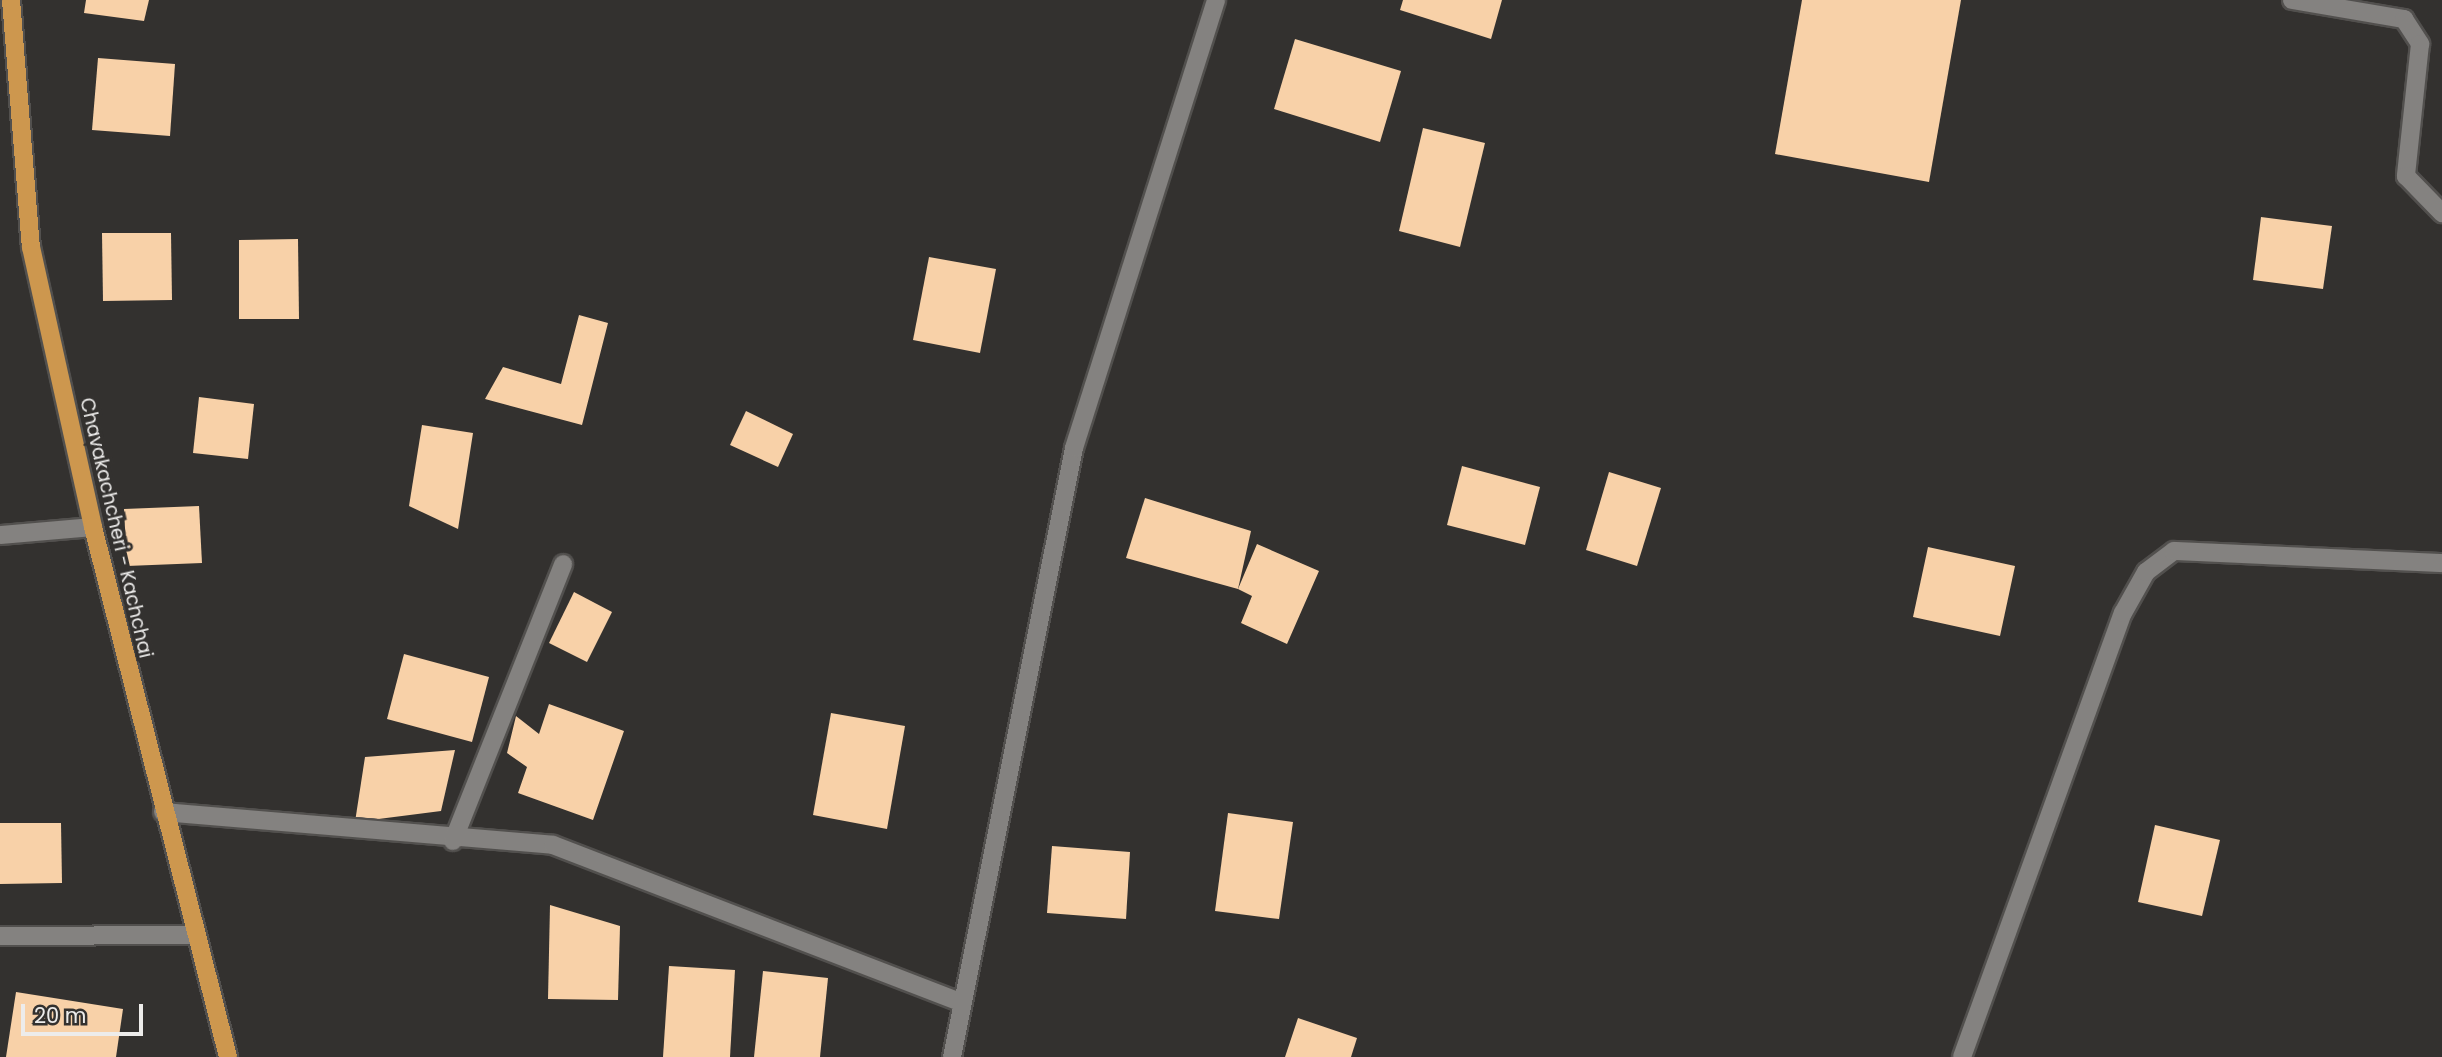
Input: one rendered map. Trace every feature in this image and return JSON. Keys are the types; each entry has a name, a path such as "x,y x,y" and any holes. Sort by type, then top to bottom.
{"main road":[{"name":"Chavakachcheri - Kachchai","path":"11,0 31,247 93,527 194,935 228,1057"}],"street":[{"path":"952,1057 1073,448 1216,0"},
{"path":"2292,0 2404,19 2420,44 2406,176 2442,213"},
{"path":"0,535 93,527"},
{"path":"1962,1057 2123,613 2147,572 2174,551 2442,563"},
{"path":"453,841 563,564"},
{"path":"163,812 453,841 553,845 962,1003"},
{"path":"0,936 194,935"}],"building":[{"path":"86,0 149,0 144,21 84,13"},
{"path":"1403,0 1502,0 1491,39 1400,10"},
{"path":"1802,0 1961,0 1929,182 1775,154"},
{"path":"1295,39 1401,71 1380,142 1274,109"},
{"path":"98,58 175,64 170,136 92,130"},
{"path":"1423,128 1485,143 1460,247 1399,231"},
{"path":"2261,217 2332,226 2323,289 2253,280"},
{"path":"102,233 171,233 172,300 103,301"},
{"path":"298,239 299,319 239,319 239,240"},
{"path":"929,257 996,269 980,353 913,340"},
{"path":"579,315 608,323 582,425 485,399 503,367 561,384"},
{"path":"199,397 254,404 248,459 193,453"},
{"path":"746,411 793,434 778,467 730,445"},
{"path":"422,425 473,433 458,529 409,506"},
{"path":"1462,466 1540,487 1525,545 1447,525"},
{"path":"1609,472 1661,488 1637,566 1586,550"},
{"path":"1145,498 1251,531 1238,589 1126,558"},
{"path":"199,506 202,563 127,566 124,509"},
{"path":"1257,544 1319,571 1287,644 1241,623 1252,596 1238,589"},
{"path":"1928,547 2015,566 2000,636 1913,617"},
{"path":"574,592 612,612 587,662 549,643"},
{"path":"404,654 489,677 472,742 387,719"},
{"path":"549,704 624,731 593,820 518,793 527,767 507,753 516,716 539,734"},
{"path":"831,713 905,726 887,829 813,815"},
{"path":"455,750 441,811 355,822 365,757"},
{"path":"1228,813 1293,822 1279,919 1215,911"},
{"path":"0,823 61,823 62,883 0,884"},
{"path":"2155,825 2220,840 2202,916 2138,902"},
{"path":"1052,846 1130,852 1126,919 1047,913"},
{"path":"550,905 620,926 618,1000 548,999"},
{"path":"669,966 735,970 730,1057 663,1057"},
{"path":"763,971 828,978 820,1057 754,1057"},
{"path":"16,992 123,1009 116,1057 6,1057"},
{"path":"1298,1018 1357,1038 1351,1057 1285,1057"}]}
